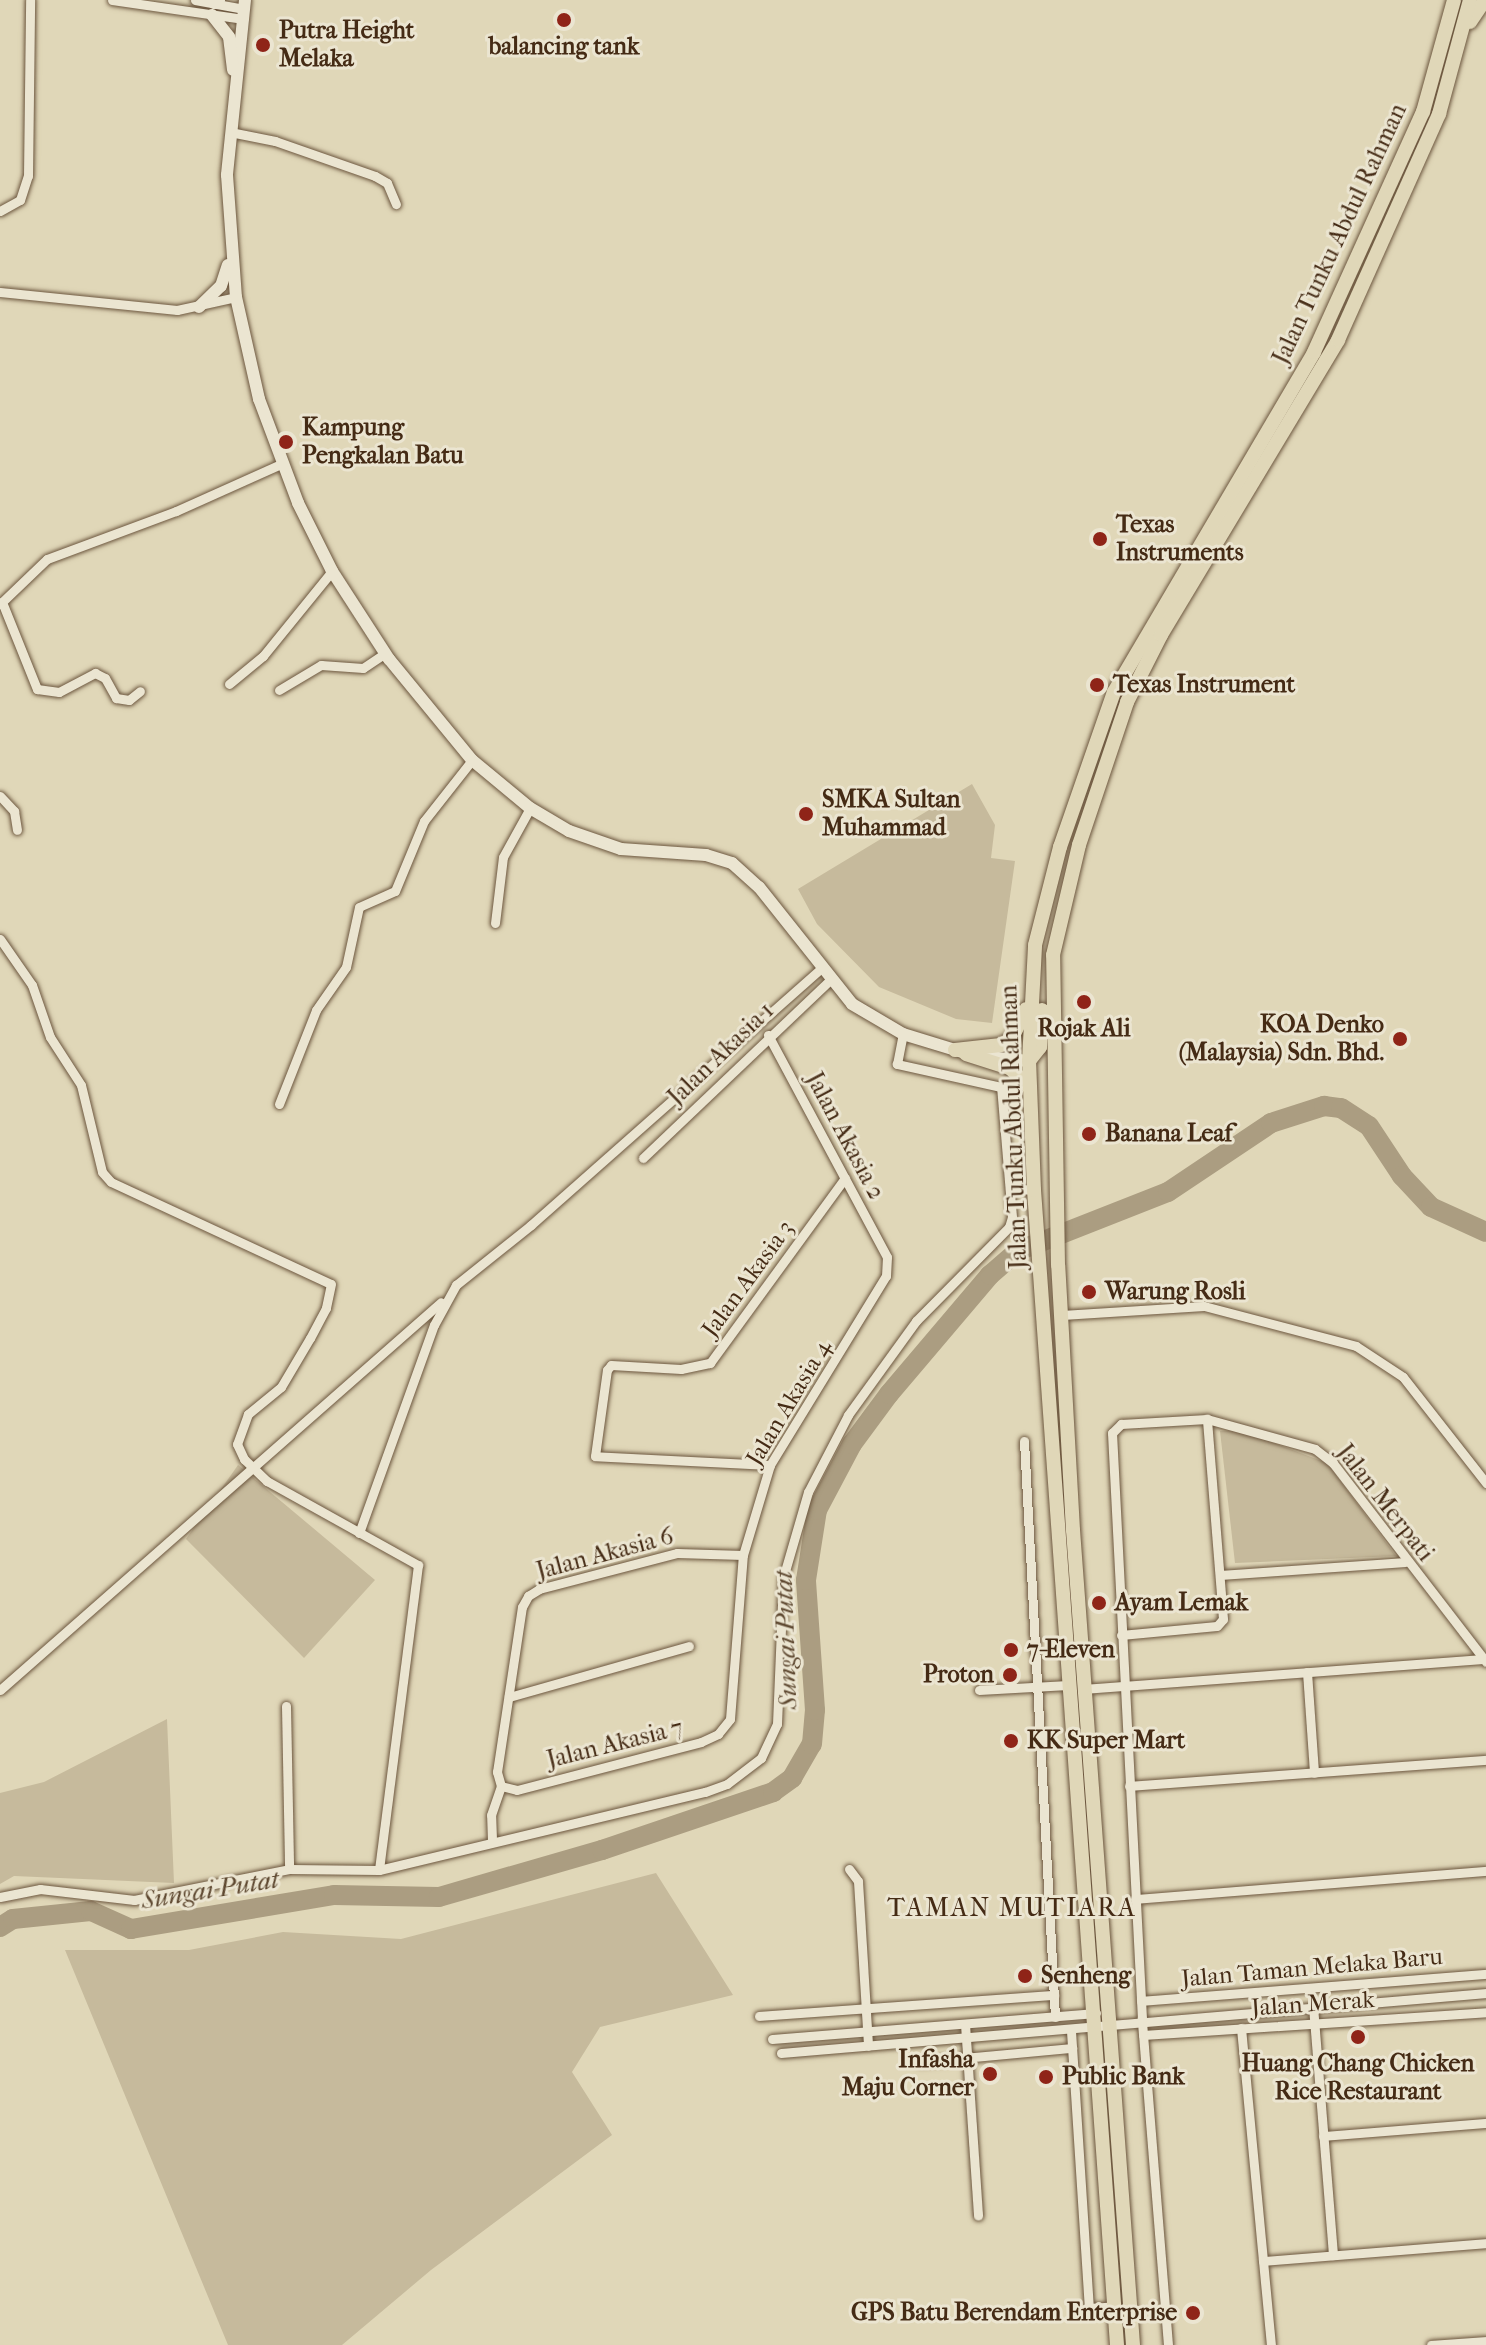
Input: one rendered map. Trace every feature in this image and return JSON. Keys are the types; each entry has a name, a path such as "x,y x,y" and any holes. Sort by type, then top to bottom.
{"main road":[{"name":"Jalan Tunku Abdul Rahman","path":"1133,2345 1083,1689 1058,1265 1051,1010 1055,944 1084,830 1139,674 1338,340 1429,139 1457,54 1470,0"},
{"path":"1457,54 1473,14 1485,0"},
{"name":"Jalan Tunku Abdul Rahman","path":"1117,2345 1090,2014 1034,1190 1029,1061 1031,974 1060,847 1114,692 1314,352 1423,112 1453,1"},
{"path":"215,6 229,37 235,93"},
{"path":"244,9 230,132 230,248 236,297 259,399 281,464 332,571 385,653 472,760 530,808 569,831 621,849 706,855 732,863 759,887 829,981 863,1013 903,1034 1010,1068 1030,1088"},
{"path":"199,307 221,286 230,248"},
{"path":"1029,1061 1042,1041 1044,986 1055,944"},
{"path":"955,1050 989,1048 1012,1038 1026,1010 1031,974"},
{"path":"955,1050 1029,1061 1044,1085 1055,1188"}],"street":[{"path":"0,211 20,200 28,176 30,0"},
{"path":"112,0 155,3 187,11 215,6"},
{"path":"187,11 188,0"},
{"path":"195,0 244,9"},
{"path":"230,132 275,141 375,176 387,183 396,204"},
{"path":"0,292 83,304 177,310 236,297"},
{"path":"140,691 129,700 116,698 105,678 95,673 59,692 37,689 1,603 47,559 189,506 281,464"},
{"path":"229,684 263,656 332,571"},
{"path":"279,690 321,665 363,668 385,653"},
{"path":"279,1104 316,1010 346,967 359,907 395,891 424,821 472,760"},
{"path":"0,796 14,811 17,830"},
{"path":"495,923 503,857 530,808"},
{"path":"0,939 32,985 50,1037 81,1085 102,1172 111,1182 331,1284 326,1308 281,1387 243,1423 237,1444 252,1468 359,1533 413,1560 419,1574 379,1870"},
{"path":"0,1690 820,969"},
{"name":"Jalan Akasia 1","path":"643,1158 768,1035 829,981"},
{"path":"0,1897 40,1889 134,1900 289,1869 379,1870 492,1840 705,1792 737,1778 761,1758 777,1724 783,1578 808,1492 848,1415 916,1321 1009,1227 1010,1188 1001,1087 897,1064 903,1034"},
{"name":"Jalan Akasia 2","path":"768,1035 887,1257"},
{"name":"Jalan Akasia 3","path":"770,1465 595,1456 607,1370 616,1366 681,1369 710,1363 845,1178"},
{"path":"1010,1188 1034,1190"},
{"name":"Jalan Akasia 4","path":"730,1719 743,1555 770,1465 879,1294 887,1257"},
{"path":"359,1533 447,1297"},
{"path":"1062,1315 1204,1306 1347,1343 1395,1370 1486,1483"},
{"path":"1168,2345 1143,2035 1121,1635 1217,1626 1223,1619 1207,1419"},
{"name":"Jalan Merpati","path":"1121,1635 1110,1440 1121,1424 1207,1419 1299,1443 1325,1456 1485,1661"},
{"path":"1024,1441 1055,2017"},
{"path":"1477,1471 1486,1464"},
{"name":"Jalan Akasia 6","path":"492,1840 491,1815 501,1786 497,1772 522,1607 539,1589 677,1553 743,1555"},
{"path":"1221,1575 1405,1562"},
{"path":"1476,1648 1486,1641"},
{"path":"509,1697 689,1646"},
{"path":"1083,1689 1485,1661"},
{"path":"1307,1672 1314,1773"},
{"path":"979,1690 1068,1685"},
{"path":"286,1706 289,1869"},
{"name":"Jalan Akasia 7","path":"501,1786 517,1790 701,1742 718,1734 730,1719"},
{"path":"1129,1786 1486,1760"},
{"path":"849,1869 858,1881 868,2046"},
{"path":"1135,1899 1486,1871"},
{"name":"Jalan Taman Melaka Baru","path":"1141,2001 1486,1975"},
{"path":"1388,1982 1389,2001"},
{"name":"Jalan Merak","path":"1124,2021 1486,1993"},
{"path":"759,2016 1054,1995"},
{"path":"1313,2006 1333,2255"},
{"name":"Jalan Merak","path":"1143,2035 1486,2012"},
{"path":"772,2039 1107,2013 1124,2021"},
{"path":"781,2053 1108,2028 1124,2021"},
{"path":"965,2024 978,2216"},
{"path":"1241,2028 1271,2345"},
{"path":"1071,2031 1084,2269 1089,2308 1116,2306"},
{"path":"920,2062 1072,2048"},
{"path":"1323,2136 1486,2123"},
{"path":"1263,2261 1486,2243"},
{"path":"1431,2345 1486,2341"}],"shaded area":[{"path":"972,784 995,825 991,858 1015,861 992,1023 956,1019 879,987 817,924 798,889"},
{"path":"1240,1430 1327,1463 1396,1556 1235,1563 1220,1431"},
{"path":"238,1465 375,1580 304,1658 186,1539"},
{"path":"167,1719 174,1883 14,1876 0,1884 0,1793 44,1782"},
{"path":"656,1873 733,1995 600,2027 572,2072 612,2135 431,2270 342,2345 228,2345 65,1950 189,1950 283,1932 401,1939"}],"waterway":[{"name":"Sungai Putat","path":"0,1927 13,1919 91,1911 131,1929 334,1895 439,1897 602,1850 773,1792 792,1778 812,1744 815,1710 806,1580 817,1510 852,1444 889,1394 990,1275 1018,1251 1168,1192 1271,1123 1324,1106 1341,1108 1369,1126 1402,1176 1431,1207 1486,1232"}],"place":[{"name":"balancing tank","path":"564,20"},
{"name":"Putra Height Melaka","path":"263,45"},
{"name":"Kampung Pengkalan Batu","path":"286,442"},
{"name":"Texas Instruments","path":"1100,539"},
{"name":"Texas Instrument","path":"1097,685"},
{"name":"SMKA Sultan Muhammad","path":"806,814"},
{"name":"Rojak Ali","path":"1084,1002"},
{"name":"KOA Denko (Malaysia) Sdn. Bhd.","path":"1400,1039"},
{"name":"Banana Leaf","path":"1089,1134"},
{"name":"Warung Rosli","path":"1089,1292"},
{"name":"Ayam Lemak","path":"1099,1603"},
{"name":"7-Eleven","path":"1011,1650"},
{"name":"Proton","path":"1010,1675"},
{"name":"KK Super Mart","path":"1011,1741"},
{"name":"Senheng","path":"1025,1976"},
{"name":"Huang Chang Chicken Rice Restaurant","path":"1358,2037"},
{"name":"Infasha Maju Corner","path":"990,2074"},
{"name":"Public Bank","path":"1046,2077"},
{"name":"GPS Batu Berendam Enterprise","path":"1193,2313"}],"district":[{"name":"TAMAN MUTIARA","path":"1012,1908"}]}
